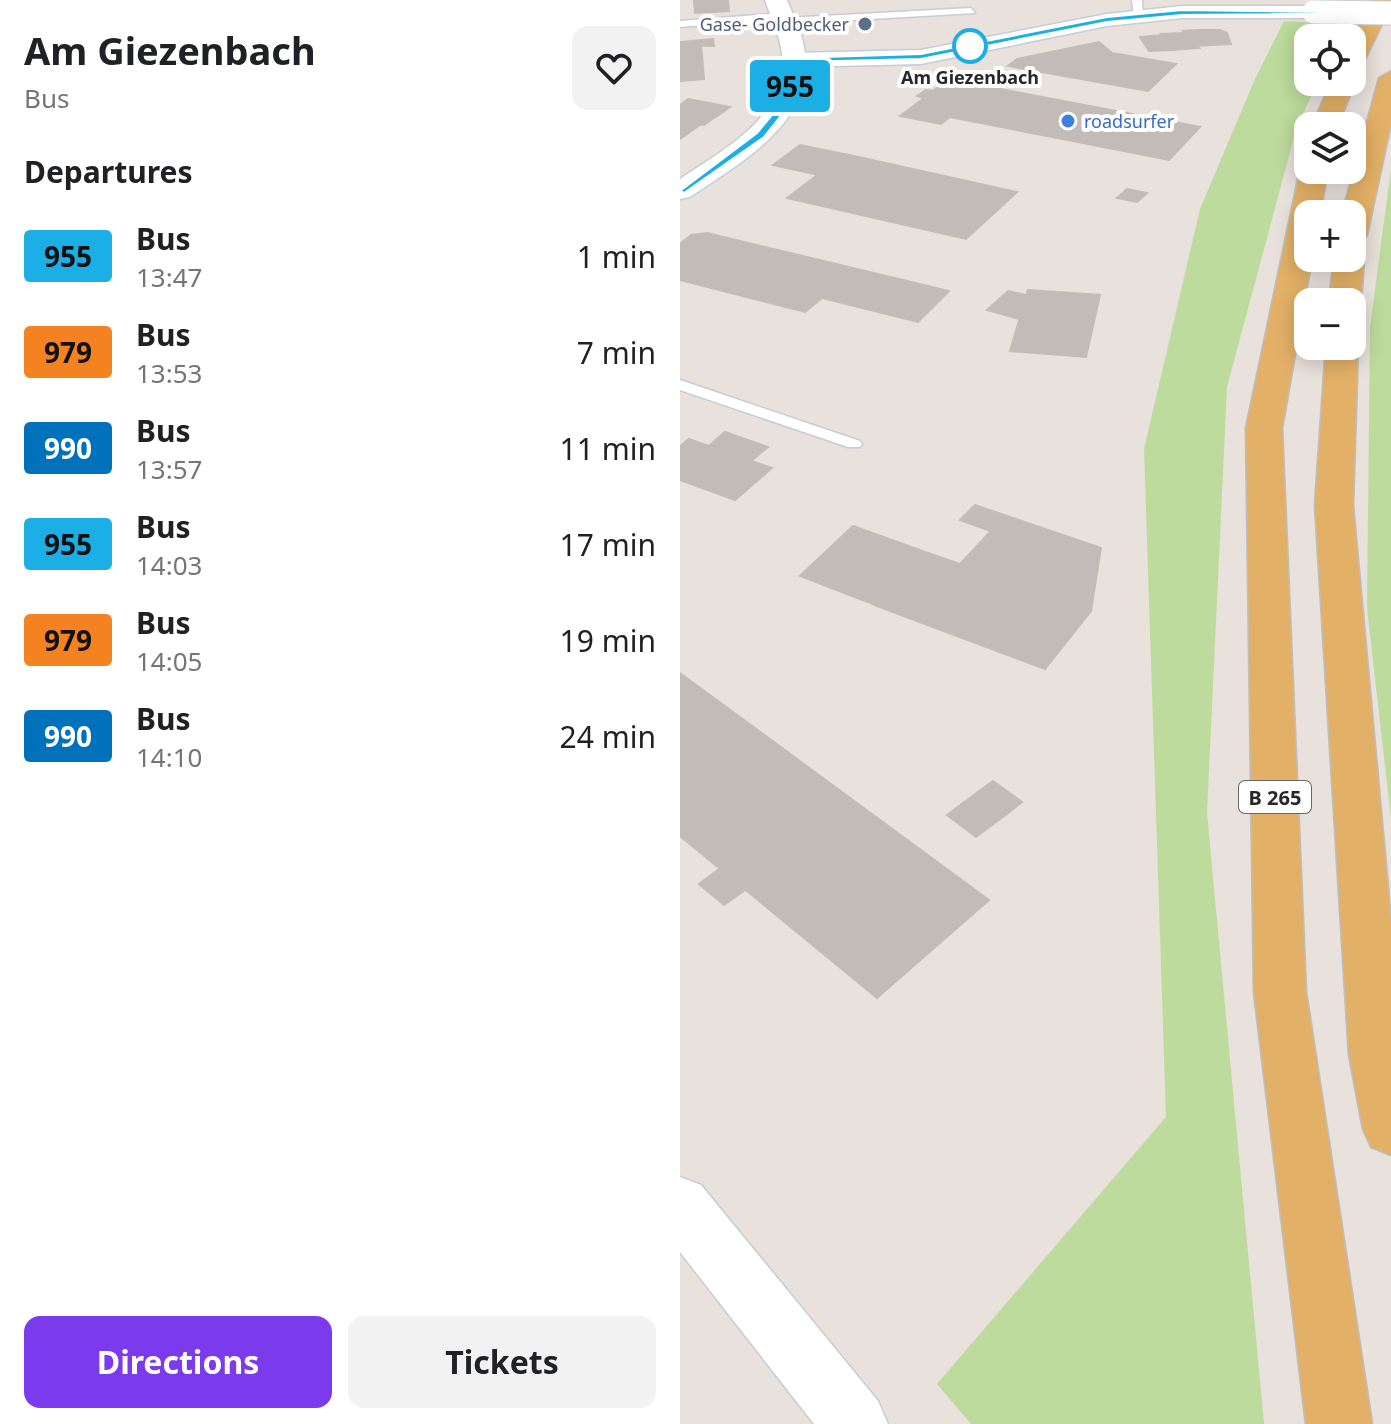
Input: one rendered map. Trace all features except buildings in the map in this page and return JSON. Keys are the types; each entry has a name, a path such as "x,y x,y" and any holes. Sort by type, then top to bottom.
{"main road":[{"path":"1366,33 1383,0"},
{"path":"680,191 761,135 786,103 794,60 780,12"},
{"path":"1359,200 1391,78"},
{"name":"B 265","path":"1311,184 1264,428 1280,992 1339,1424"},
{"path":"1341,360 1334,505 1376,1055 1391,1129"},
{"path":"680,1205 855,1424"}],"street":[{"path":"794,60 921,57 1138,8 1182,12 1264,6 1314,12 1391,13"}],"lane":[{"path":"680,24 780,12 971,11"},
{"path":"680,403 688,388 854,444"}],"green space":[{"path":"1284,21 1345,24 1294,24 1294,96 1311,96 1304,112 1294,112 1294,137 1227,387 1207,813 1264,1424 971,1424 937,1384 1166,1117 1144,449 1200,209 1255,79"},
{"path":"1391,169 1391,818 1367,608 1370,327"}],"bus line":[{"name":"955","path":"680,191 761,135 786,103 794,60 921,57 1107,20 1182,12 1391,13"}],"place":[{"name":"Gase- Goldbecker","path":"865,24"},
{"name":"Am Giezenbach","path":"970,46"},
{"name":"roadsurfer","path":"1068,121"}]}
